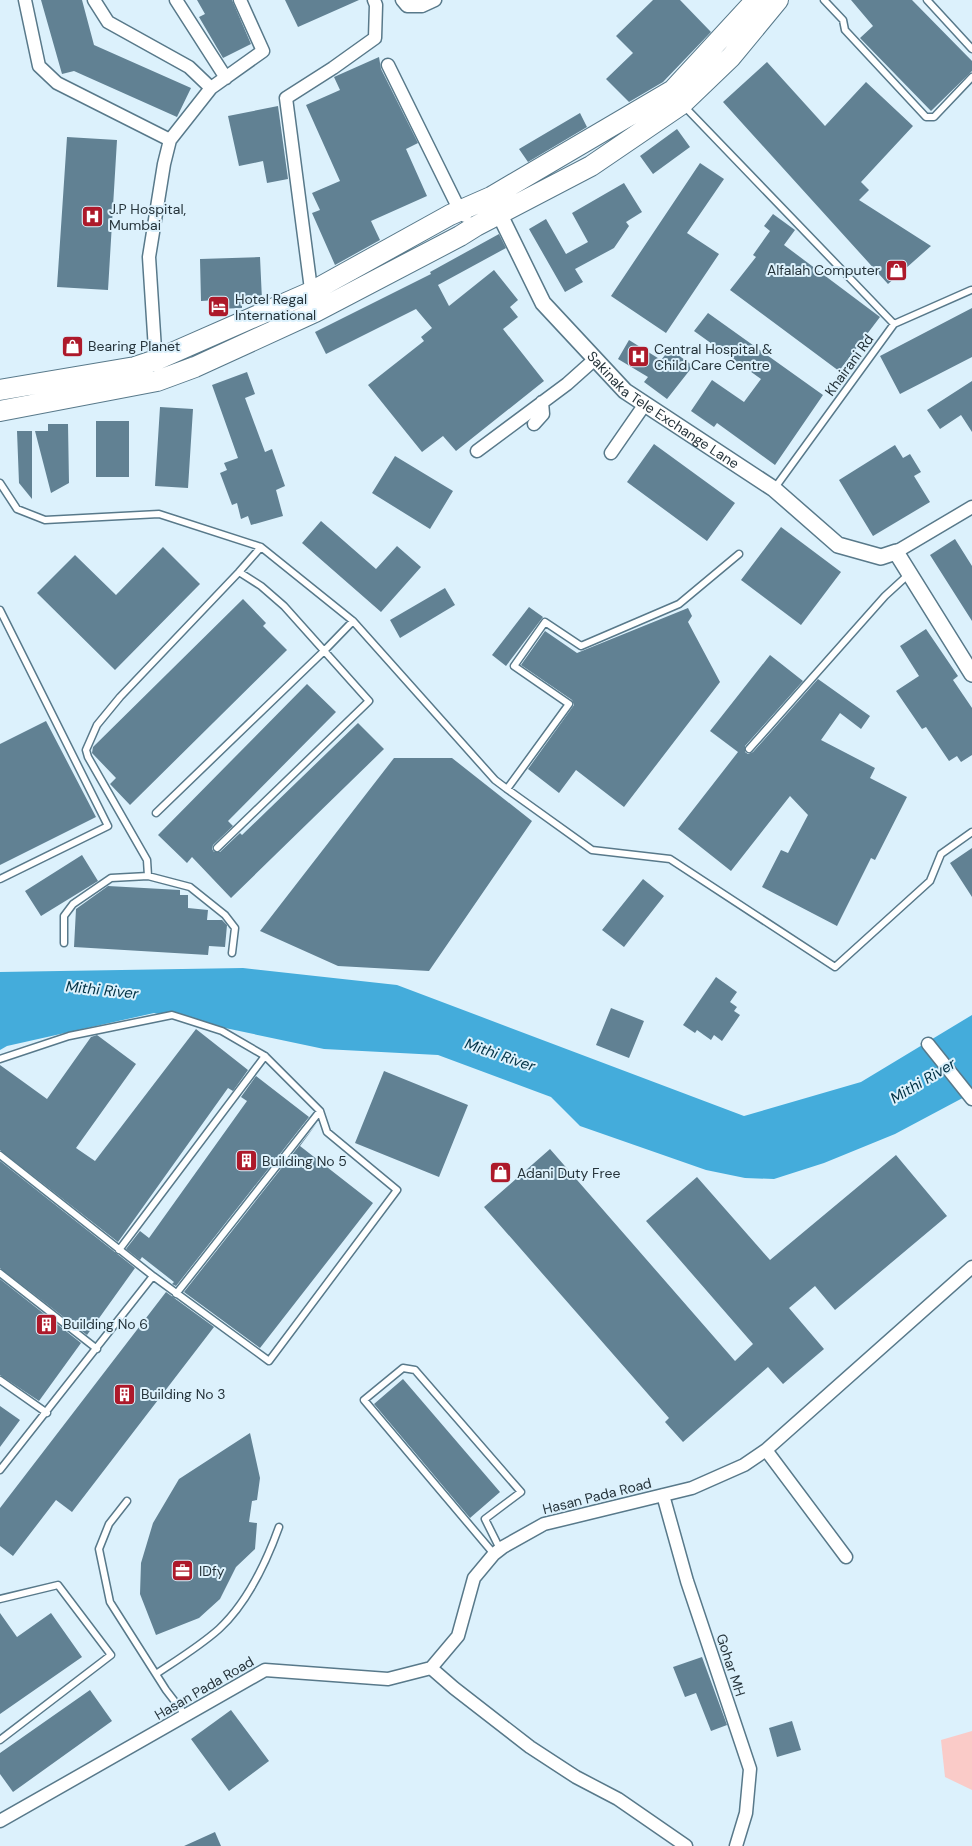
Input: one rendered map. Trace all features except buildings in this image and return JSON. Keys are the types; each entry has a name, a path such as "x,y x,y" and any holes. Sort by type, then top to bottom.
{"main road":[{"path":"678,97 716,43 756,0"},
{"path":"0,411 157,381 195,367 314,312 460,236 476,226 495,205 678,97 731,57 778,0"},
{"path":"716,43 731,57"},
{"path":"0,390 135,367 156,360 311,292 455,213 495,205"}],"street":[{"path":"25,0 39,66 57,83 170,140"},
{"path":"94,0 108,22 189,66 211,88"},
{"path":"176,0 226,78"},
{"path":"157,381 149,257 164,164 170,140 211,88 263,51 240,0"},
{"path":"402,0 408,6 422,6 435,0"},
{"path":"314,312 286,98 375,38 379,2"},
{"path":"388,65 455,213 476,226"},
{"name":"Sakinaka Tele Exchange Lane","path":"495,205 542,303 625,391 774,489 838,545 881,557 896,552 972,507"},
{"path":"476,452 567,384 595,359"},
{"path":"534,424 544,414 542,402"},
{"path":"611,453 645,404"},
{"path":"896,552 972,674"},
{"path":"928,1044 972,1098"},
{"name":"Hasan Pada Road","path":"0,1821 266,1670 388,1679 431,1668 458,1636 474,1578 497,1551 544,1524 692,1488 744,1465 766,1450 972,1267"},
{"path":"766,1450 846,1557"},
{"name":"Gohar MH","path":"663,1495 687,1581 750,1769 746,1813 736,1846"},
{"path":"431,1668 530,1747 576,1777 618,1799 686,1846"}],"lane":[{"path":"824,0 843,20 845,30 926,117 934,117 972,77"},
{"path":"927,0 972,49"},
{"path":"678,97 894,324 971,290"},
{"name":"Khairani Rd","path":"774,489 894,324"},
{"path":"0,483 17,509 45,520 160,514 261,546 353,621 495,780 507,789 592,850 670,859 835,967 930,881 941,854 972,832"},
{"path":"148,876 147,860 88,757 86,750 97,725 120,697 239,572 261,546"},
{"path":"507,789 569,704 514,666 545,622 581,646 679,604 739,554"},
{"path":"217,848 369,702 284,606 261,586 239,572"},
{"path":"749,749 885,596 910,574"},
{"path":"0,610 108,826 0,879"},
{"path":"156,813 324,652 353,621"},
{"path":"64,943 64,916 73,904 110,878 148,876 190,888 224,915 235,928 232,953"},
{"path":"0,1059 69,1036 172,1015 222,1031 265,1056 320,1111 328,1132 397,1190 270,1360 176,1294 150,1279 119,1250 0,1155"},
{"path":"119,1250 265,1056"},
{"path":"176,1294 320,1111"},
{"path":"0,1273 96,1349"},
{"path":"0,1470 47,1413 150,1279"},
{"path":"403,1368 415,1370 521,1492 485,1519 497,1551 364,1400 403,1368"},
{"path":"0,1380 47,1413"},
{"path":"128,1501 108,1524 99,1549 110,1602 156,1674 186,1716"},
{"path":"156,1674 219,1629 245,1599 274,1542 279,1527"},
{"path":"0,1599 58,1585 111,1655 0,1740"}],"shaded area":[{"path":"972,1731 972,1790 945,1777 941,1740"}],"water":[{"name":"Mithi River","path":"243,968 397,985 744,1116 861,1082 972,1015 972,1093 895,1134 824,1163 774,1179 745,1178 706,1170 580,1126 551,1097 438,1055 324,1049 154,1013 7,1046 0,1050 0,972"}],"place":[{"name":"J.P Hospital, Mumbai","path":"93,217"},
{"name":"Alfalah Computer","path":"896,270"},
{"name":"Hotel Regal International","path":"219,307"},
{"name":"Bearing Planet","path":"72,346"},
{"name":"Central Hospital & Child Care Centre","path":"638,357"},
{"name":"Building No 5","path":"246,1161"},
{"name":"Adani Duty Free","path":"501,1173"},
{"name":"Building No 6","path":"47,1324"},
{"name":"Building No 3","path":"125,1394"},
{"name":"IDfy","path":"183,1571"}]}
